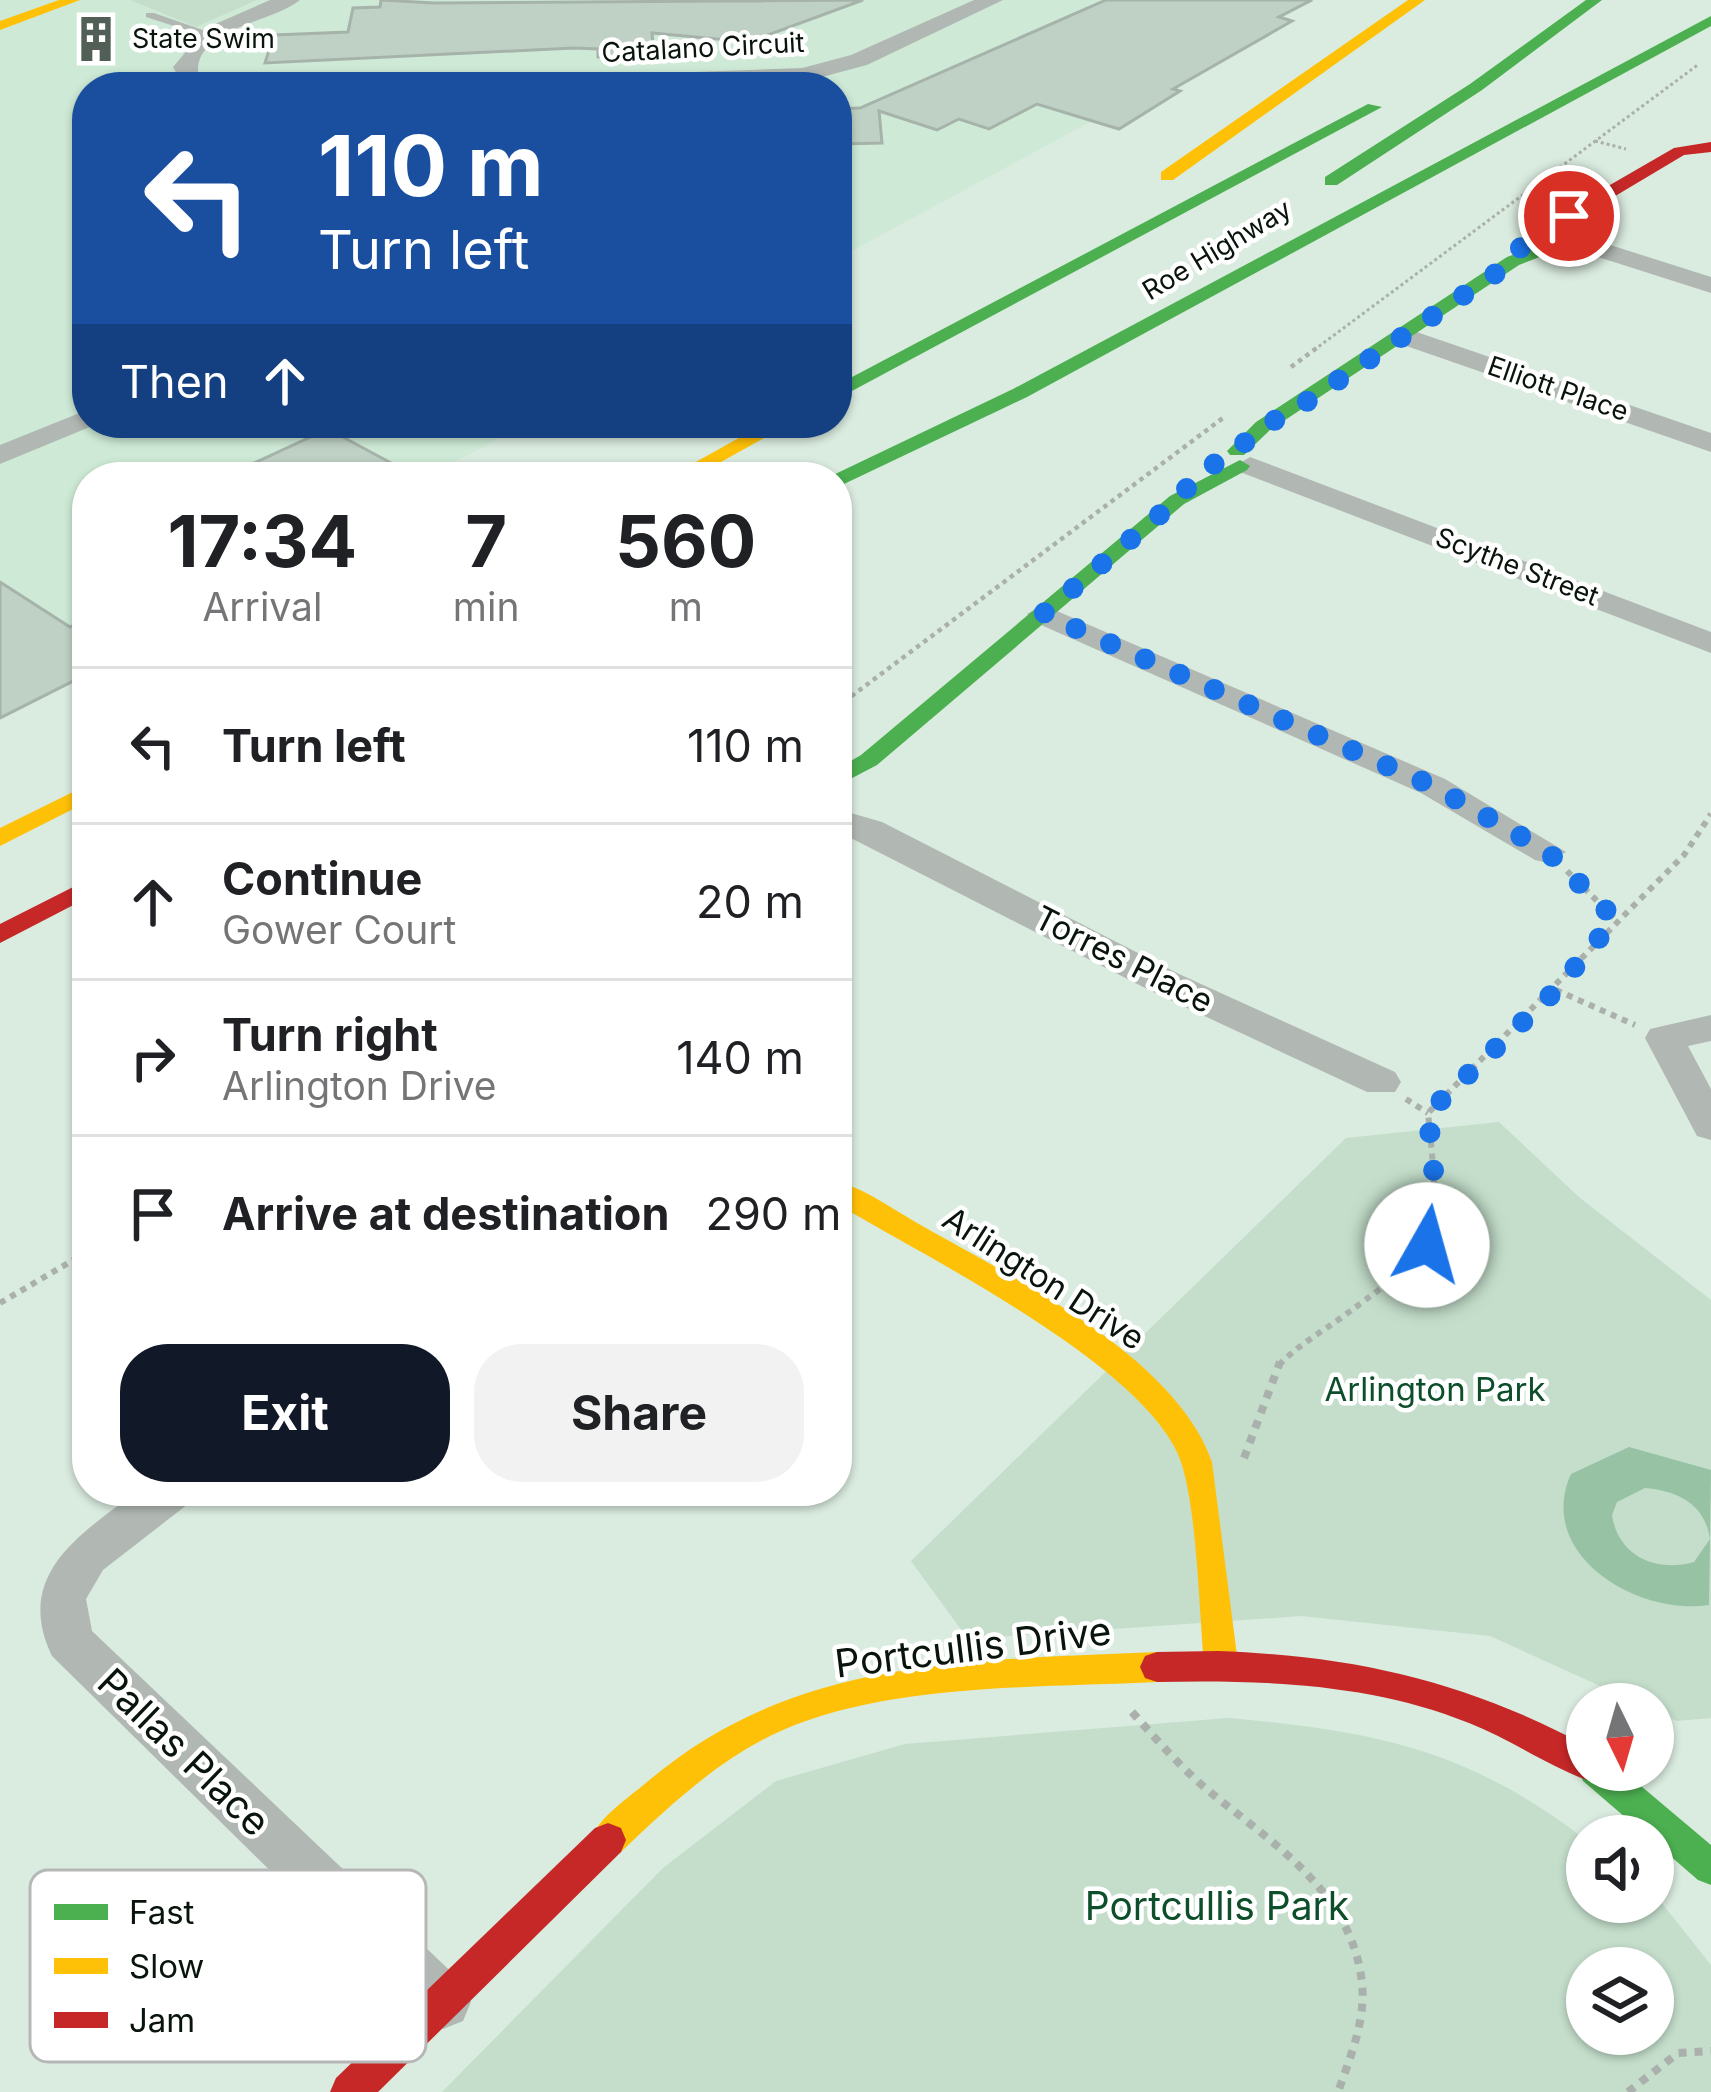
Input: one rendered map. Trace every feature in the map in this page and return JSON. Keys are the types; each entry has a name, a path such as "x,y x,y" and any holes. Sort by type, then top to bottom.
{"main road":[{"path":"0,10 29,0"},
{"path":"0,26 74,0"},
{"path":"1141,194 1418,0"},
{"path":"1496,36 1557,0"},
{"name":"Roe Highway","path":"1299,202 1476,87 1595,0"},
{"path":"852,473 1020,393 1711,20"},
{"name":"Roe Highway","path":"852,385 1394,95"},
{"path":"852,770 1177,500 1245,459 1263,426 1290,413 1514,261 1565,234 1680,151 1711,147"},
{"path":"852,370 1060,242"},
{"name":"Roe Highway","path":"850,462 1172,279"},
{"path":"713,459 746,438"},
{"path":"708,462 753,438"},
{"path":"852,781 869,760"},
{"path":"0,838 72,800"},
{"path":"0,935 72,896"},
{"name":"Arlington Drive","path":"852,1200 1117,1361 1160,1403 1192,1449 1221,1663"},
{"name":"Portcullis Drive","path":"426,2018 674,1777 770,1719 867,1691 1284,1662 1394,1678 1498,1714 1566,1752"},
{"path":"1621,1791 1711,1868"},
{"name":"Portcullis Drive","path":"350,2092 381,2062"}],"street":[{"path":"187,72 191,52 212,35 289,0"},
{"name":"Catalano Circuit","path":"814,72 859,60 992,0"},
{"path":"1565,234 1711,285"},
{"name":"Elliott Place","path":"1405,336 1711,443"},
{"path":"0,455 72,424"},
{"name":"Scythe Street","path":"1245,459 1711,643"},
{"path":"1043,614 1433,786 1548,852"},
{"name":"Torres Place","path":"853,825 1166,983 1381,1082"},
{"path":"1711,1028 1664,1038 1711,1126"},
{"name":"Pallas Place","path":"152,1506 86,1556 62,1598 69,1641 306,1870"},
{"name":"Pallas Place","path":"426,1986 443,2002"}],"lane":[{"path":"150,15 177,30 212,35"},
{"path":"151,70 187,72"}],"path":[{"path":"1642,105 1711,56"},
{"path":"1242,1467 1280,1362 1404,1273 1427,1245 1436,1195 1428,1113 1556,990 1615,919 1684,855 1711,814"},
{"path":"1548,852 1615,919"},
{"path":"1556,990 1664,1038"},
{"path":"0,1303 72,1261"},
{"path":"1124,1704 1183,1768 1304,1864 1342,1921 1362,1983 1354,2044 1338,2092"},
{"path":"1628,2092 1678,2054 1711,2051"}],"shaded area":[{"path":"0,0 1315,0 852,251 852,72 72,72 72,438 500,438 454,462 72,462 72,660 0,697"},
{"path":"1629,1447 1711,1470 1710,1539 1709,1605 1652,1600 1599,1574 1580,1554 1567,1530 1564,1503 1571,1474","holes":["1645,1488 1668,1492 1696,1508 1710,1539 1694,1562 1653,1563 1631,1551 1616,1529 1612,1515 1617,1502"]}],"green space":[{"path":"130,0 257,0 196,27"},
{"name":"Arlington Park","path":"1499,1122 1580,1198 1711,1300 1711,1718 1674,1720 1674,1683 1594,1683 1490,1636 1301,1616 968,1639 911,1561 1346,1138"},
{"name":"Portcullis Park","path":"1228,1718 1329,1730 1418,1750 1502,1785 1566,1826 1566,1923 1674,1923 1674,1918 1711,1965 1711,2092 442,2092 663,1868 776,1781 905,1744"}],"building":[{"path":"381,0 863,0 749,42 652,33 654,55 598,57 598,49 574,48 265,63 274,35 348,32 353,8 380,7"},
{"path":"1106,0 1312,0 1279,17 1292,21 1173,89 1180,91 1119,129 1037,104 989,129 959,119 937,130 879,111 882,143 852,144 852,108"},
{"path":"308,438 345,438 389,462 256,462"},
{"path":"0,582 72,626 72,682 0,718"}],"traffic: fast":[{"path":"1331,181 1476,87 1595,0"},
{"path":"852,473 1020,393 1711,20"},
{"path":"852,385 1374,107"},
{"path":"1237,451 1263,426 1513,261 1559,243"},
{"path":"852,770 1177,500 1240,466"},
{"path":"1621,1791 1711,1868"}],"traffic: slow":[{"path":"0,26 73,0"},
{"path":"1167,176 1418,0"},
{"path":"707,462 753,438"},
{"path":"0,838 72,800"},
{"path":"852,1200 1082,1338 1165,1410 1191,1446 1196,1462 1221,1663"},
{"path":"608,1840 704,1758 769,1720 809,1705 959,1679 1157,1667"}],"traffic: jam":[{"path":"1554,232 1564,219 1680,151 1711,147"},
{"path":"0,935 72,896"},
{"path":"1157,1667 1275,1668 1380,1681 1481,1712 1566,1753"},
{"path":"426,2018 608,1840"},
{"path":"350,2092 381,2062"}],"place":[{"name":"State Swim","path":"96,39"}],"route":[{"path":"1427,1245 1436,1195 1428,1113 1556,990 1615,919 1548,852 1433,786 1043,614 1177,500 1203,469 1228,458 1263,426 1290,413 1514,261 1520,248 1548,238 1569,216"}]}
